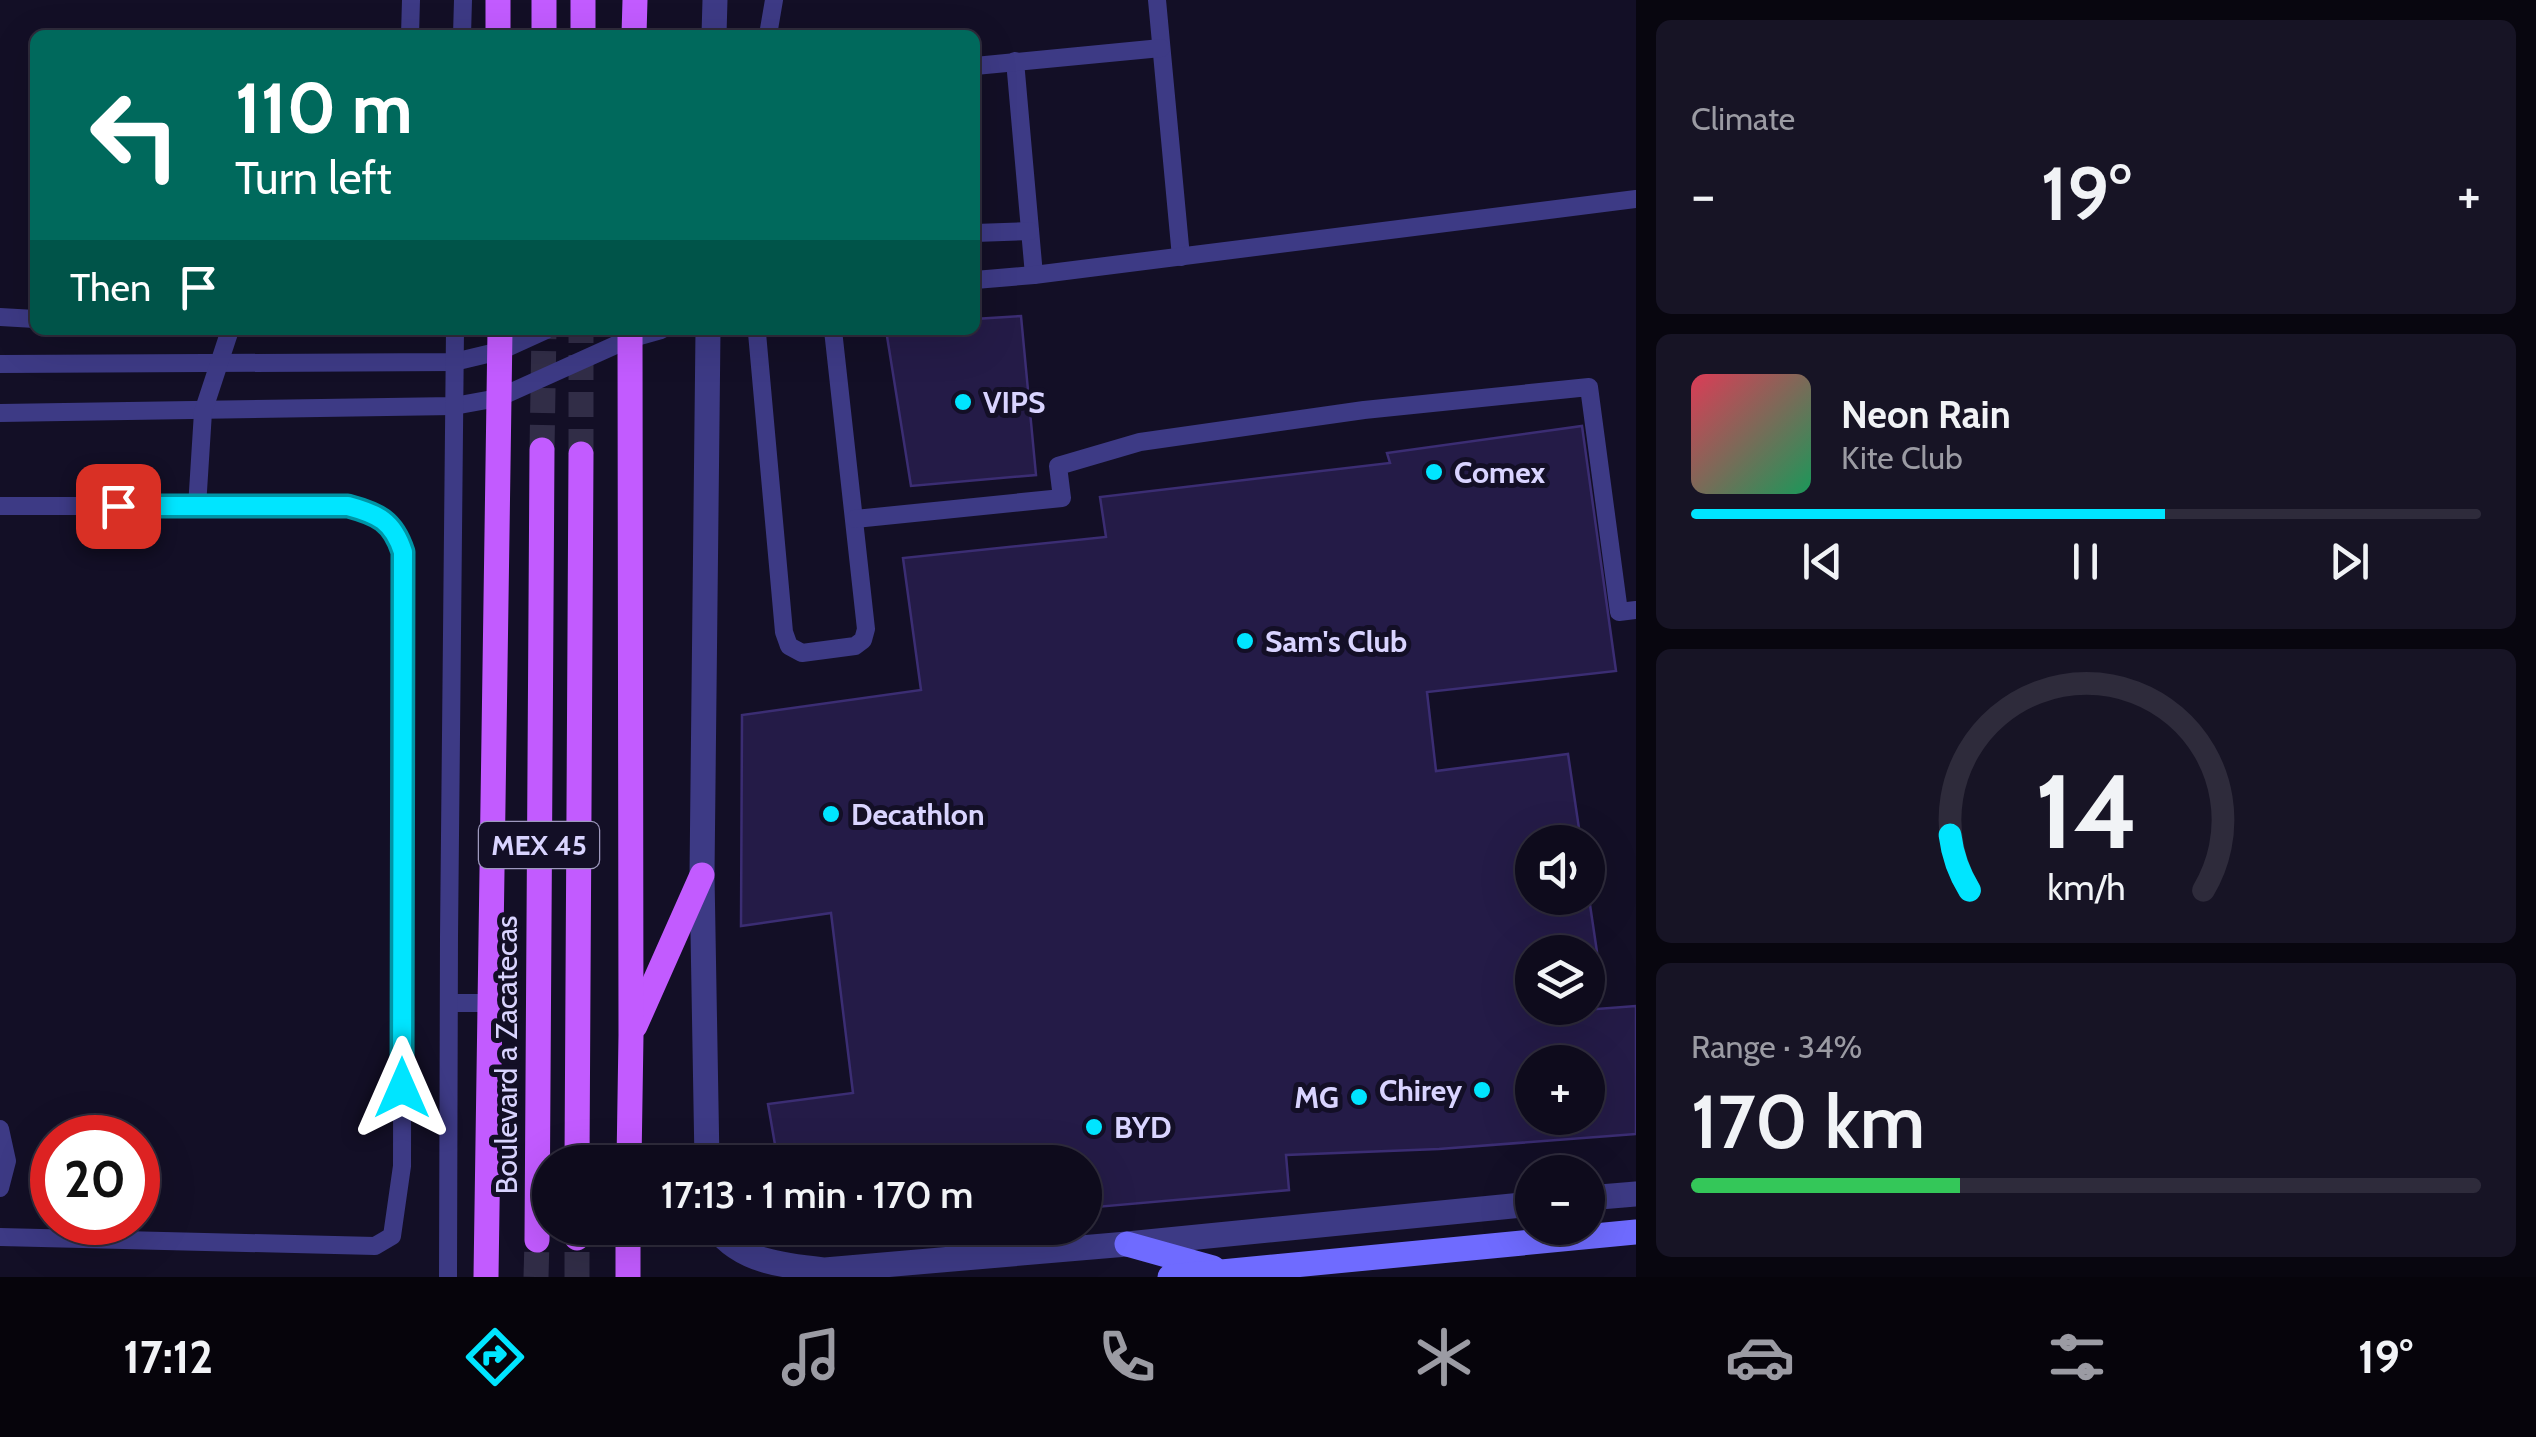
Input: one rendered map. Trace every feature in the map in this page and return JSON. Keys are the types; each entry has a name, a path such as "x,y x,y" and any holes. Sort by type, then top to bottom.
{"main road":[{"path":"498,0 498,30"},
{"path":"544,0 544,30"},
{"path":"583,0 583,30"},
{"path":"634,0 634,30"},
{"path":"629,335 630,1145"},
{"path":"486,1277 500,340"},
{"name":"Boulevard a Zacatecas","path":"538,1145 542,450"},
{"name":"MEX 45","path":"577,1145 581,454"},
{"path":"632,1036 702,875"},
{"path":"1170,1277 1636,1232"},
{"path":"1127,1244 1227,1272"},
{"path":"628,1245 628,1277"}],"street":[{"path":"714,30 715,0"},
{"path":"707,1145 702,875 708,335"},
{"path":"1605,1197 1636,1194"},
{"path":"732,1245 765,1261 825,1270 1515,1206"}],"lane":[{"path":"410,30 411,0"},
{"path":"462,30 463,0"},
{"path":"769,30 774,0"},
{"path":"1157,0 1181,257"},
{"path":"980,65 1160,48"},
{"path":"1015,61 1034,275"},
{"path":"980,280 1636,199"},
{"path":"980,233 1030,231"},
{"path":"0,317 30,319"},
{"path":"198,507 204,412 228,335"},
{"path":"448,1277 455,335"},
{"path":"0,413 454,406 498,398 627,335"},
{"path":"757,335 784,632 788,646 802,652 855,646 863,640 866,629 835,335"},
{"path":"0,364 454,362 500,340"},
{"path":"854,519 1062,498 1058,466 1140,442 1364,410 1590,387 1620,612 1636,610"},
{"path":"0,506 348,506 372,512 385,521 398,535 403,552 402,1166 392,1236 375,1246 0,1237"},
{"path":"449,1003 489,1004"},
{"path":"0,1129 7,1161 0,1188"}],"building":[{"name":"VIPS","path":"1021,316 1036,475 911,486 887,335 980,335 980,319"},
{"path":"1582,426 1616,671 1427,692 1436,771 1568,754 1578,825 1515,825 1515,915 1592,915 1594,935 1515,935 1515,1025 1605,1025 1605,1008 1636,1006 1636,1134 1439,1149 1286,1155 1289,1190 1102,1206 1102,1145 775,1145 768,1104 853,1093 831,913 741,926 742,715 921,690 903,558 1106,537 1100,497 1390,463 1387,453"}],"tunnel":[{"path":"542,450 544,335"},
{"path":"581,335 581,454"},
{"path":"536,1277 537,1245"},
{"path":"577,1245 577,1277"}],"place":[{"name":"VIPS","path":"963,402"},
{"name":"Comex","path":"1434,472"},
{"name":"Sam's Club","path":"1245,641"},
{"name":"Decathlon","path":"831,814"},
{"name":"Chirey","path":"1482,1090"},
{"name":"MG","path":"1359,1097"},
{"name":"BYD","path":"1094,1127"}],"route":[{"path":"118,506 348,506 372,512 398,535 403,552 402,1088"}]}
